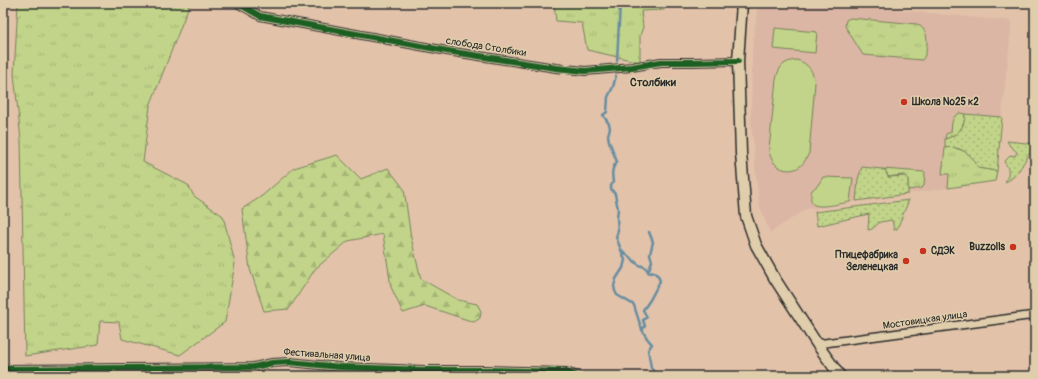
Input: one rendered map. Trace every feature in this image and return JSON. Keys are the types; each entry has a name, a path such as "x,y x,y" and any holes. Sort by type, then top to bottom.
{"main road":[{"path":"742,3 738,60 743,191 746,216 756,245 775,279 817,344 840,376"}],"street":[{"name":"слобода Столбики","path":"237,3 260,16 447,51 556,68 585,71 632,67 661,62 738,60"},
{"name":"Мостовицкая улица","path":"817,344 1035,315"},
{"name":"Фестивальная улица","path":"3,369 254,367 272,363 289,362 356,368 566,372 578,376"},
{"path":"254,367 254,376"}],"shaded area":[{"path":"758,3 826,3 1012,21 995,181 806,209 770,233 759,205 751,122 752,50"}],"green space":[{"path":"18,3 190,3 150,106 143,162 188,185 194,196 223,216 235,263 225,322 180,355 122,339 119,322 100,321 98,345 25,356 21,140 14,74"},
{"path":"554,3 664,3 664,10 641,11 643,27 640,36 640,62 587,50 582,23 556,21"},
{"path":"850,18 917,24 923,29 927,37 927,48 924,58 922,60 863,55 845,26 846,20"},
{"path":"775,28 817,32 815,53 773,49"},
{"path":"797,60 810,68 815,83 809,153 802,165 793,170 785,170 775,164 771,158 769,150 775,85 777,75 782,65"},
{"path":"960,113 965,114 962,127 957,133 945,139 946,134 951,132 953,118"},
{"path":"965,114 1002,117 997,171 978,168 973,159 960,149 950,147 945,148 945,139 954,135 960,130 964,123"},
{"path":"1007,141 1035,144 1035,147 1014,176 1005,182 1008,172 1004,162 1011,155 1015,156 1017,152"},
{"path":"946,147 966,152 976,163 978,168 997,171 995,181 948,188 949,174 942,174"},
{"path":"337,155 361,179 388,168 404,189 411,238 421,279 458,300 477,304 481,311 480,318 474,322 425,306 403,313 391,287 383,234 348,241 315,269 289,309 264,311 250,269 242,209 262,196 294,168"},
{"path":"862,167 882,169 886,171 888,177 906,176 908,179 908,194 856,201 858,179"},
{"path":"882,169 925,172 924,186 921,188 908,190 908,179 903,175 887,177 887,173"},
{"path":"823,177 853,178 850,202 824,206 814,205 811,198 812,190 818,185"},
{"path":"909,200 897,229 894,230 892,220 880,222 872,229 868,230 869,214 817,226 815,212"},
{"path":"814,374 814,376 701,375"}],"waterway":[{"path":"617,61 620,3"},
{"path":"616,76 608,97 607,112 603,115 609,124 609,141 617,162 613,169 613,182 611,189 615,194 618,209 618,231 616,237 625,260 623,268 616,279 614,286 617,295 634,305 643,331 652,344 648,350 651,368 656,376"},
{"path":"642,330 645,326 643,320 647,317 643,310 660,281 654,272 648,272 652,261 650,254 653,242 649,232"},
{"path":"621,250 639,265 645,267 648,271"}],"cycle path":[{"path":"237,3 260,16 447,51 556,68 585,71 632,67 661,62 738,61"},
{"path":"3,369 254,367 272,363 289,362 340,367 566,372 578,376"}],"place":[{"name":"Школа №25 к2","path":"904,102"},
{"name":"Buzzolls","path":"1013,247"},
{"name":"СДЭК","path":"923,251"},
{"name":"Птицефабрика Зеленецкая","path":"906,261"}],"district":[{"name":"Столбики","path":"653,82"}]}
